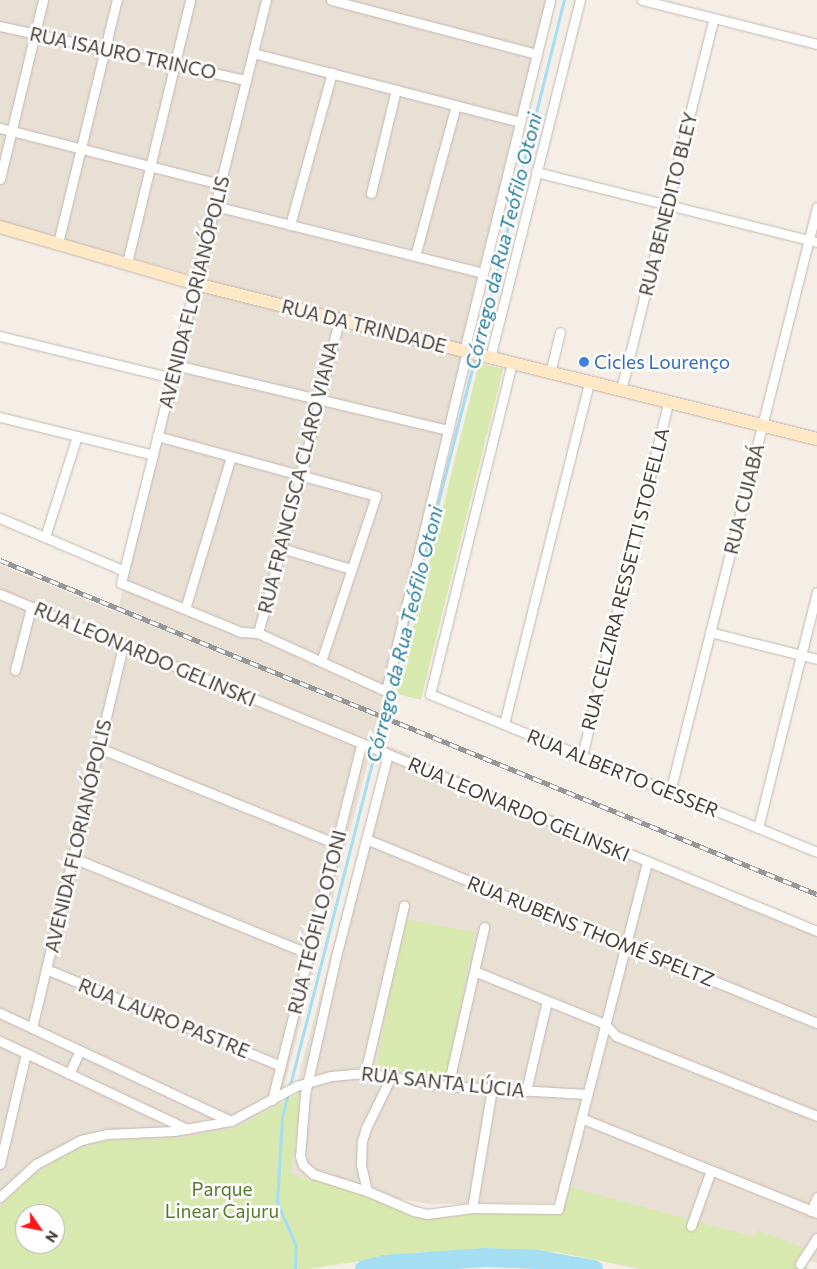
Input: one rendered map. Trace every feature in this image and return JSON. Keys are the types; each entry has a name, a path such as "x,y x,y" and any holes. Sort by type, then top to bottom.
{"main road":[{"name":"RUA DA TRINDADE","path":"0,227 196,284 817,439"}],"street":[{"path":"0,179 43,0"},
{"path":"58,243 117,0"},
{"path":"126,263 190,0"},
{"name":"AVENIDA FLORIANÓPOLIS","path":"186,609 121,583 266,0"},
{"path":"331,0 537,54"},
{"path":"231,456 186,609 241,632 258,633 386,691 483,273 550,0"},
{"path":"490,358 580,0"},
{"path":"642,0 817,44"},
{"name":"RUA BENEDITO BLEY","path":"621,390 714,18"},
{"name":"RUA ISAURO TRINCO","path":"0,26 246,80"},
{"path":"253,53 520,122"},
{"path":"290,225 332,73"},
{"path":"371,193 396,90"},
{"path":"415,256 456,105"},
{"path":"0,128 220,184"},
{"path":"536,172 813,241"},
{"path":"215,206 483,273"},
{"name":"RUA CUIABÁ","path":"670,792 762,426 813,241 817,207"},
{"name":"RUA FRANCISCA CLARO VIANA","path":"258,633 300,476 338,320"},
{"path":"550,372 560,332"},
{"path":"0,336 172,378"},
{"name":"RUA ALBERTO GESSER","path":"512,363 430,694 817,852"},
{"path":"175,365 448,430"},
{"path":"504,724 590,382"},
{"name":"RUA CELZIRA RESSETTI STOFELLA","path":"582,756 668,402"},
{"path":"0,417 153,454"},
{"path":"45,537 77,436"},
{"path":"157,436 376,496 320,661"},
{"path":"0,518 124,571"},
{"path":"281,548 351,569"},
{"path":"758,828 817,592"},
{"name":"RUA LEONARDO GELINSKI","path":"0,594 647,862 817,930"},
{"path":"15,670 31,606"},
{"path":"710,632 817,658"},
{"name":"AVENIDA FLORIANÓPOLIS","path":"32,1028 123,644"},
{"name":"RUA TEÓFILO OTONI","path":"272,1100 364,744"},
{"path":"98,748 337,844"},
{"name":"RUA TEÓFILO OTONI","path":"385,753 366,839 329,981 308,1082 300,1147 303,1165 313,1174 367,1191 421,1213 432,1214 472,1208 558,1209 581,1118"},
{"name":"RUA RUBENS THOMÉ SPELTZ","path":"366,839 817,1023"},
{"path":"72,858 309,954"},
{"path":"647,862 581,1118 814,1212 817,1197"},
{"path":"365,1073 404,905"},
{"path":"448,1086 484,927"},
{"name":"RUA LAURO PASTRE","path":"46,969 281,1066"},
{"path":"474,971 605,1024 616,1036 817,1116"},
{"path":"526,1090 547,1001"},
{"path":"0,1012 231,1121"},
{"path":"600,1045 604,1040 616,1036"},
{"path":"0,1041 187,1129"},
{"path":"69,1074 80,1050"},
{"path":"0,1164 26,1053"},
{"name":"RUA SANTA LÚCIA","path":"0,1197 36,1164 81,1140 107,1134 187,1129 231,1121 289,1090 308,1082 337,1075 365,1073 448,1086 587,1094"},
{"path":"367,1191 361,1165 362,1142 366,1128 392,1077"},
{"path":"472,1208 492,1089"},
{"path":"691,1226 711,1170"},
{"path":"800,1264 817,1238"}],"shaded area":[{"path":"0,0 555,0 378,723 237,1269 0,1269 0,565 117,613 204,278 0,222"},
{"path":"387,745 817,928 817,1263 570,1187 552,1203 429,1204 287,1180 300,1071"}],"green space":[{"path":"479,363 503,369 421,700 397,694"},
{"path":"405,919 475,933 446,1080 376,1066"},
{"name":"Parque Linear Cajuru","path":"301,1092 291,1174 374,1199 414,1217 441,1218 472,1214 561,1214 570,1187 754,1237 758,1230 804,1248 796,1260 809,1269 640,1269 556,1252 418,1252 308,1269 0,1269 0,1208 24,1182 62,1156 104,1141 179,1138 238,1127"}],"waterway":[{"name":"Córrego da Rua Teófilo Otoni","path":"477,351 564,0"},
{"name":"Córrego da Rua Teófilo Otoni","path":"295,1269 296,1246 277,1202 282,1117 475,357"},
{"path":"364,1269 384,1264 485,1257 537,1259 593,1269"}],"railway":[{"path":"0,560 817,894"}],"place":[{"name":"Cicles Lourenço","path":"584,362"}]}
